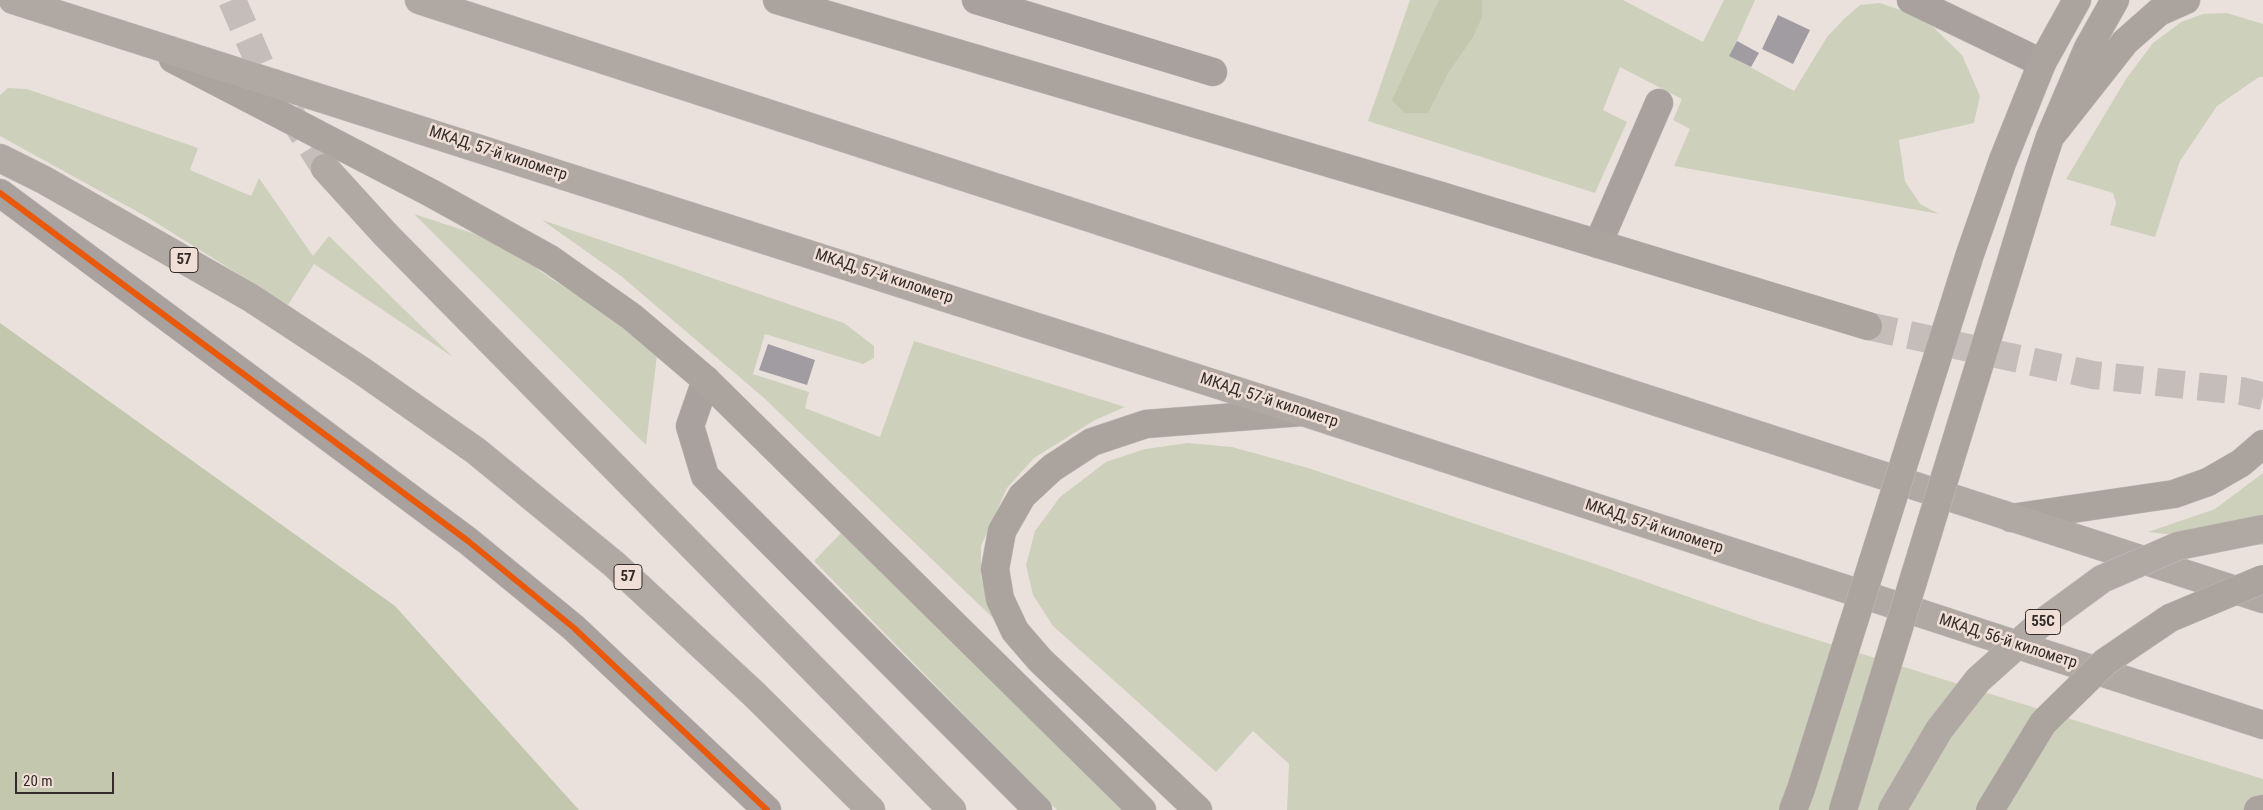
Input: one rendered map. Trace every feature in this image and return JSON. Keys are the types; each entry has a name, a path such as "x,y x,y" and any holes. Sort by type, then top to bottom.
{"highway":[{"name":"МКАД, 57-й километр","path":"13,0 125,34 1303,412 1753,559"},
{"path":"419,0 1791,444 2263,600"},
{"name":"57","path":"0,158 52,185 251,298 362,371 476,451 615,565 755,695 871,810"},
{"path":"325,168 386,235 952,810"},
{"name":"55C","path":"1892,810 1939,730 1972,687 2038,626 2102,579 2178,546 2263,529"},
{"name":"МКАД, 56-й километр","path":"1753,559 2263,725"}],"main road":[{"path":"777,0 1868,326"},
{"path":"1793,810 1970,254 2003,160 2042,63 2077,0"},
{"path":"1843,810 2050,137 2088,48 2115,0"},
{"path":"2050,137 2125,42 2159,12 2186,0"},
{"path":"125,34 431,193 550,259 632,317 706,380 1142,810"},
{"path":"1198,810 1040,660 1015,631 1000,599 994,569 1002,531 1022,496 1052,468 1092,442 1146,424 1303,412"},
{"path":"2012,518 2174,494 2208,482 2241,463 2263,444"},
{"path":"1990,810 2043,723 2105,662 2170,618 2263,579"},
{"path":"2258,810 2263,809"}],"street":[{"path":"976,0 1212,72"},
{"path":"1911,0 2042,63"},
{"path":"1598,244 1659,103"},
{"path":"0,193 468,542 574,628 767,810"},
{"path":"706,380 690,426 705,476 1038,810"}],"green space":[{"path":"1410,0 1623,0 1703,42 1724,0 1755,0 1730,56 1794,91 1827,37 1844,19 1860,5 1880,3 1903,11 1933,27 1962,55 1980,96 1974,123 1899,140 1905,181 1920,204 1939,214 1674,166 1690,129 1673,120 1682,99 1620,67 1603,110 1627,122 1595,193 1368,121"},
{"path":"1439,0 1482,0 1482,17 1473,37 1448,73 1428,113 1404,113 1392,100"},
{"path":"2227,13 2263,24 2263,77 2259,77 2217,106 2180,161 2155,237 2110,225 2116,203 2113,193 2066,179 2126,79 2153,43 2181,22 2203,14"},
{"path":"8,88 27,89 198,148 190,170 251,196 259,178 313,256 329,236 453,357 314,264 288,305 147,217 0,136 0,95"},
{"path":"414,214 500,242 553,280 628,327 657,356 646,445"},
{"path":"542,220 844,323 874,346 874,358 863,364 765,334 753,374 809,392 805,408 880,437 914,341 1125,407 1095,420 1034,458 1007,488 981,546 981,577 993,618 764,398 621,276"},
{"path":"0,323 395,606 579,810 0,810"},
{"path":"1188,443 1232,447 1308,468 1595,564 1763,623 2263,779 2263,810 1287,810 1289,764 1253,731 1216,772 1053,626 1033,595 1026,565 1035,531 1060,497 1106,462 1145,449"},
{"path":"2263,473 2263,545 2148,532 2215,509"},
{"path":"841,533 1126,810 1057,810 814,561"}],"building":[{"path":"1778,15 1810,30 1793,64 1762,49"},
{"path":"1737,41 1759,53 1751,67 1729,56"},
{"path":"768,344 815,360 807,385 759,370"}],"tunnel":[{"path":"232,0 262,69 325,168"},
{"path":"1868,326 2093,375 2241,391 2263,396"}],"cycle path":[{"path":"0,193 468,541 574,628 767,810"}]}
